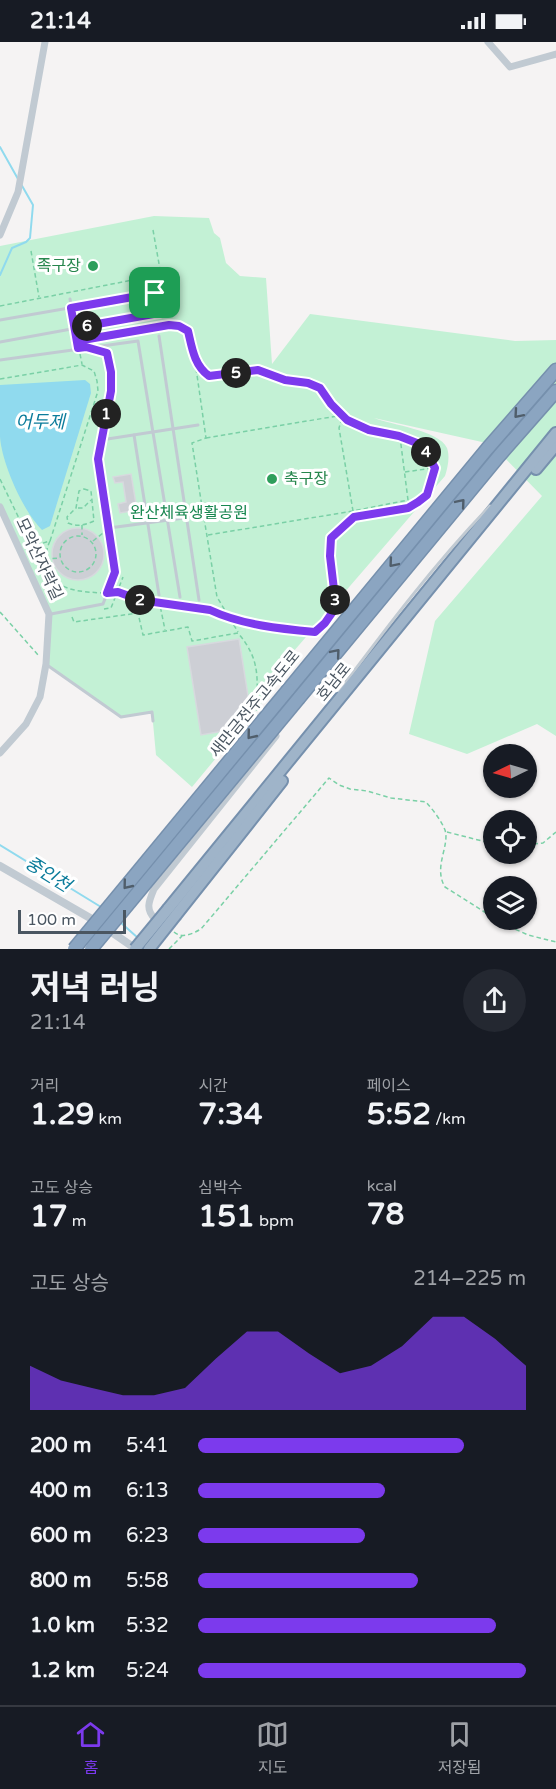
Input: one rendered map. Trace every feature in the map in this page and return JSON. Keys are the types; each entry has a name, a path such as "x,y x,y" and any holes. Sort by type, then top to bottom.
{"highway":[{"name":"새만금전주고속도로","path":"74,949 487,449 556,370"},
{"name":"새만금전주고속도로","path":"91,949 499,456 556,391"},
{"name":"호남로","path":"149,949 172,912 272,781 556,433"},
{"name":"호남로","path":"136,949 172,912 556,445"}],"street":[{"path":"0,235 18,192 45,42"},
{"path":"488,42 510,67 556,54"},
{"name":"모악산자락길","path":"0,507 49,614 46,664 40,697 26,724 0,753"},
{"path":"155,919 151,915 148,903 154,889 276,736"},
{"path":"0,866 97,922 136,949"}],"lane":[{"path":"0,320 155,293 159,313 0,342"},
{"path":"70,299 78,348"},
{"path":"159,336 199,600"},
{"path":"0,360 138,341 180,597"},
{"path":"49,614 103,604 115,572 98,459 111,391 111,372 107,353 86,347"},
{"path":"102,440 198,425"},
{"path":"134,435 159,595"},
{"path":"109,528 199,516"},
{"path":"46,664 121,717 152,712 153,721"}],"path":[{"path":"0,306 161,275 153,230"},
{"path":"31,251 39,298"},
{"path":"153,276 155,293"},
{"path":"77,341 169,325 179,326 188,331 195,359 206,438"},
{"path":"78,348 82,365"},
{"path":"0,479 30,541 49,572 62,586 77,591 118,592 140,600 210,610 229,617 292,630 315,632 334,610 331,538 354,517 408,508 418,502 427,495 435,468 422,445 399,436 369,430 347,420 331,404 320,388 308,383 285,380 258,370 209,376 201,370 195,359"},
{"path":"0,379 82,365 94,371 98,381 98,391 46,549 45,559 49,572"},
{"path":"257,714 257,670 250,647 238,633 217,597 192,443 206,438 343,415"},
{"path":"343,415 339,428 354,517"},
{"path":"207,535 408,500 399,436"},
{"path":"404,472 435,468"},
{"path":"79,490 91,491 94,521 82,525 68,523 67,517 76,508 79,490"},
{"path":"76,508 83,508 91,500"},
{"path":"82,525 82,536"},
{"path":"92,543 109,528"},
{"path":"82,536 92,543 96,559 85,571 74,572 63,565 61,547 65,541 82,536"},
{"path":"30,541 40,543 50,541"},
{"path":"45,559 61,558"},
{"path":"101,610 111,608 123,577"},
{"path":"159,595 165,631"},
{"path":"0,612 46,664"},
{"path":"72,616 74,622 138,613 143,635 188,627 192,641 238,633"},
{"path":"170,930 182,935 192,934 201,928 329,778 350,789 391,798 426,802 446,832 440,872 441,880 445,887 483,912"},
{"path":"446,832 483,841"},
{"path":"537,844 543,843 556,832"},
{"path":"517,930 556,942"},
{"path":"170,949 182,935"}],"green space":[{"name":"완산체육생활공원","path":"154,216 209,218 214,233 220,238 226,263 240,276 266,278 272,364 310,314 515,341 556,340 556,736 537,724 490,744 483,744 483,747 467,754 409,734 435,621 542,496 491,444 374,418 425,432 442,442 448,454 445,476 268,681 266,688 269,694 192,787 156,755 152,712 121,717 46,664 49,614 0,507 0,246"}],"water":[{"name":"어두제","path":"85,380 90,384 91,393 50,526 42,530 21,499 5,460 0,437 0,385"}],"building":[{"path":"131,474 137,510 120,513 118,504 126,502 123,482 115,483 113,477"},
{"path":"78,528 88,530 96,536 102,544 104,554 102,564 96,572 88,578 78,580 68,578 60,572 54,564 52,554 54,544 60,536 68,530"},
{"path":"239,639 252,721 246,727 201,735 187,647"}],"waterway":[{"path":"0,147 18,179"},
{"path":"0,275 12,248 30,238 33,205 21,184"},
{"name":"중인천","path":"0,845 101,907"},
{"name":"중인천","path":"120,922 138,938"}],"place":[{"name":"족구장","path":"93,266"},
{"name":"축구장","path":"272,479"}],"route":[{"path":"155,293 159,313 75,328 77,341 169,325 179,326 188,331 195,359 201,370 209,376 258,370 285,380 308,383 320,388 331,404 347,420 369,430 399,436 422,445 435,468 427,495 418,502 408,508 354,517 331,538 334,610 315,632 266,626 220,615 210,610 140,600 118,592 107,593 115,572 98,459 111,391 111,372 107,353 86,347 78,348 71,308 155,293"}]}
